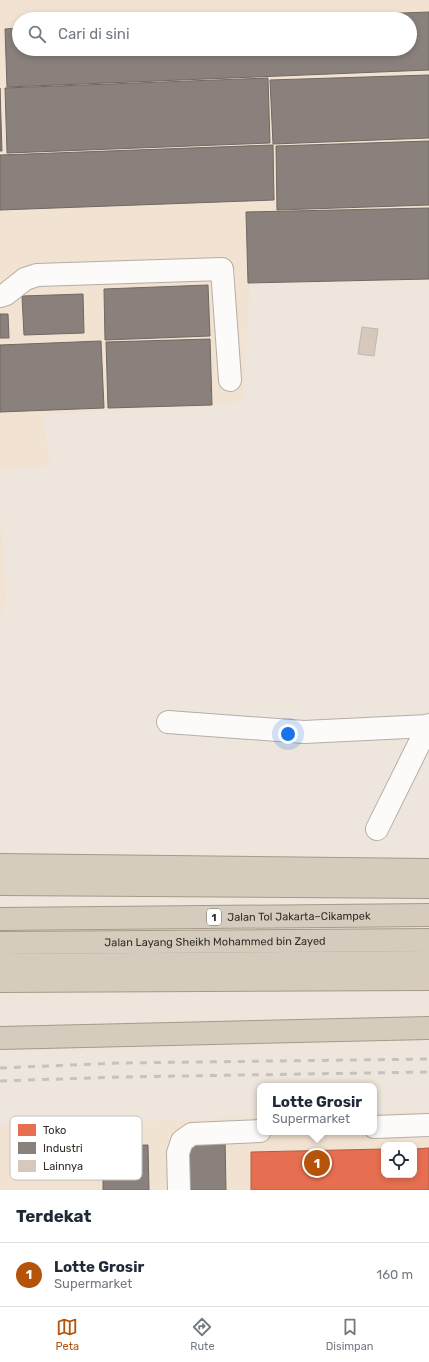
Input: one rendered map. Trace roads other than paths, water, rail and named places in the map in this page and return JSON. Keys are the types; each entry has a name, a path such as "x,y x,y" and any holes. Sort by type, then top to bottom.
{"highway":[{"path":"0,865 429,870"},
{"path":"0,884 429,887"},
{"name":"Jalan Tol Jakarta–Cikampek","path":"0,919 429,915"},
{"name":"Jalan Layang Sheikh Mohammed bin Zayed","path":"0,943 429,940"},
{"name":"Jalan Layang Sheikh Mohammed bin Zayed","path":"0,964 429,962"},
{"path":"0,981 429,979"},
{"path":"0,1038 429,1028"}],"lane":[{"path":"0,296 6,294 25,279 36,275 222,269 230,380"},
{"path":"168,722 304,732 429,726 378,829"},
{"path":"377,1127 429,1125"},
{"path":"179,1190 178,1153 182,1140 192,1134 257,1131"}],"railway":[{"path":"0,1068 119,1063 429,1059"},
{"path":"0,1081 120,1077 429,1072"}],"place":[{"name":"Lotte Grosir","path":"317,1163"}]}
